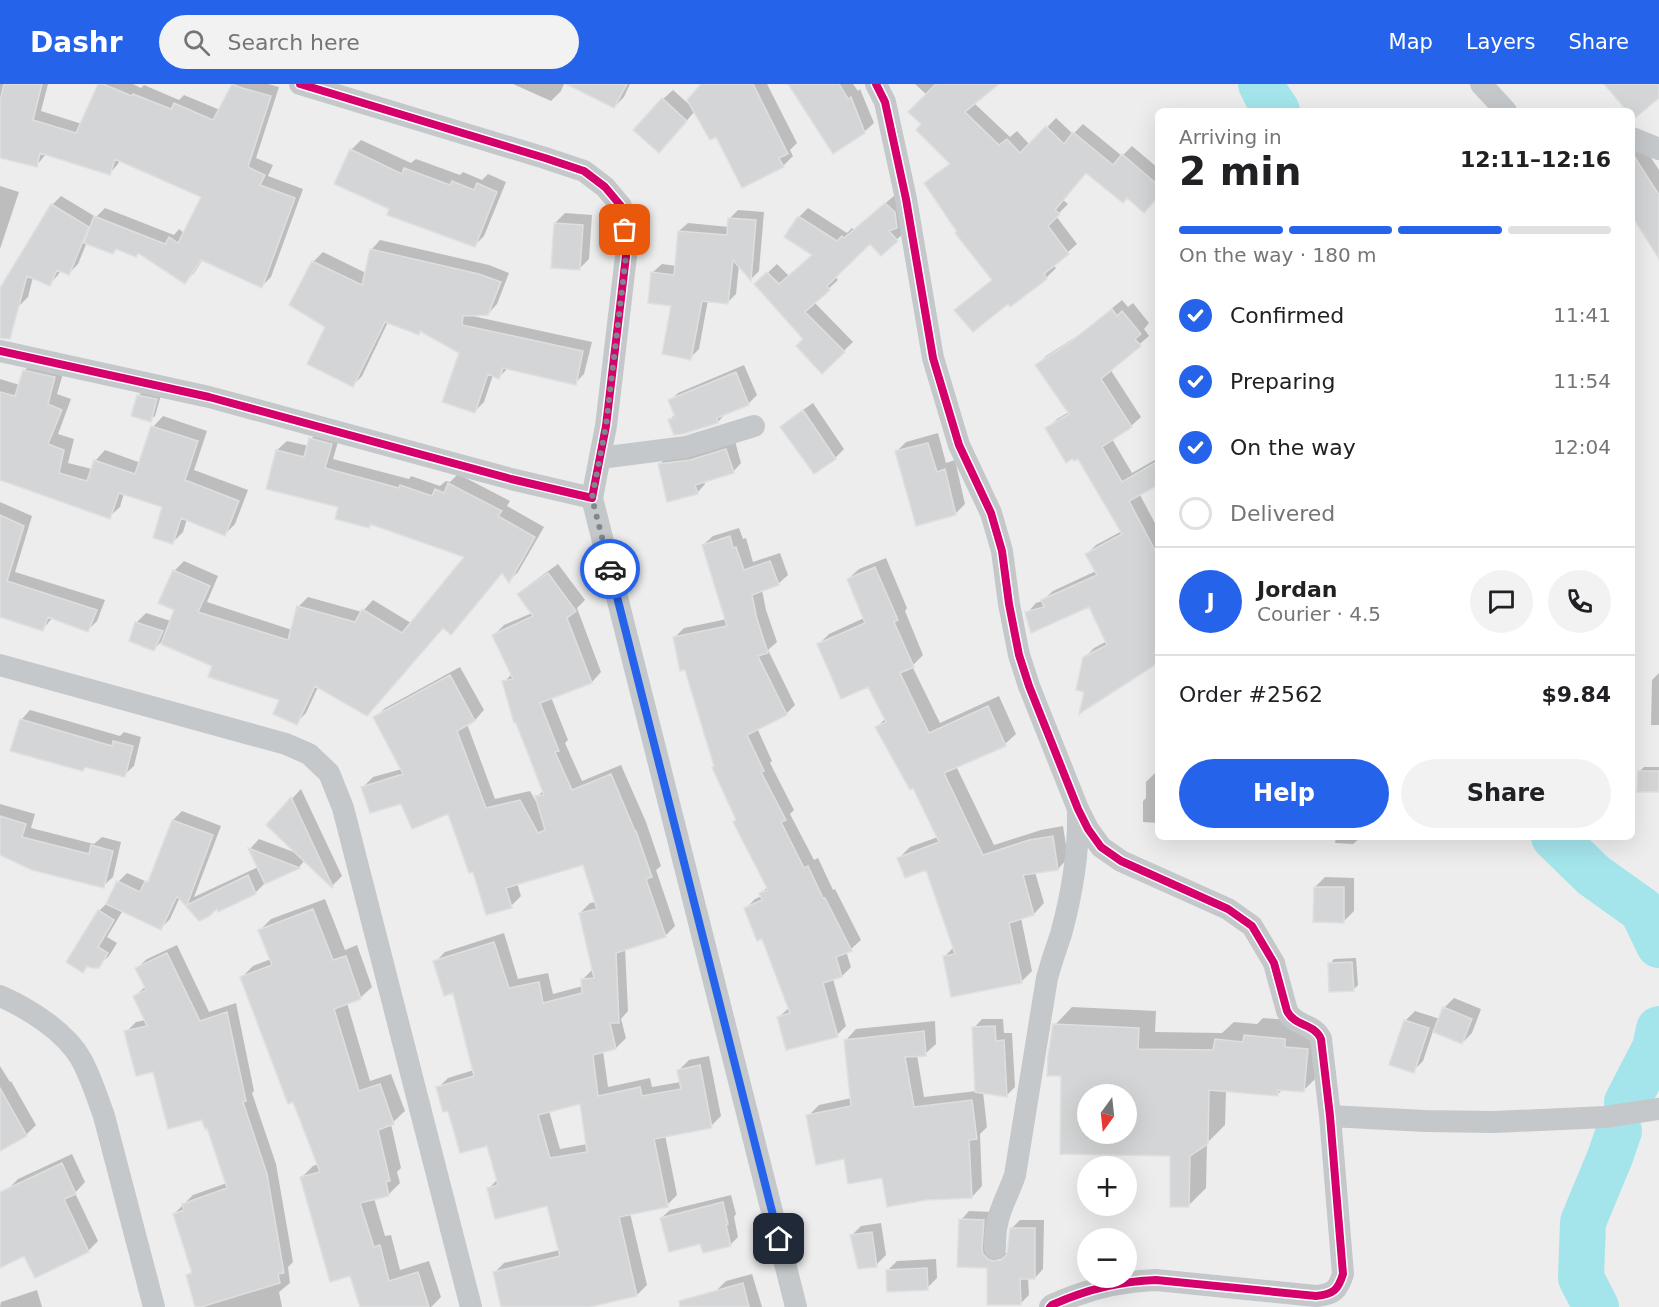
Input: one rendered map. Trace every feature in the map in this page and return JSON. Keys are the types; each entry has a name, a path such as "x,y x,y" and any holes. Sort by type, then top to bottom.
{"street":[{"path":"300,84 584,171 605,187 621,206 626,256 606,426 592,498 796,1307"},
{"path":"876,84 885,102 906,199 933,358 959,445 991,513 1002,551 1019,655 1078,809 1088,829 1101,847 1121,861 1228,909 1252,926 1274,963 1290,1018 1318,1032 1321,1039 1343,1274 1339,1286 1329,1294 1316,1296 1156,1280 1137,1281 1078,1293 1050,1307"},
{"path":"1481,84 1503,108"},
{"path":"1635,139 1659,149"},
{"path":"0,351 209,397 511,479 592,498"},
{"path":"600,458 686,447 754,426"},
{"path":"0,665 286,744 309,754 329,774 343,808 471,1307"},
{"path":"995,1248 997,1223 1002,1206 1011,1191 1015,1175 1047,978 1074,880 1079,831 1078,809"},
{"path":"0,996 42,1018 80,1057 104,1116 154,1307"},
{"path":"1330,1116 1494,1122 1605,1117 1659,1109"}],"building":[{"path":"4,84 42,84 33,120 76,133 98,84 132,96 133,94 171,109 174,103 213,120 232,84 271,96 248,167 265,175 260,185 295,198 262,288 201,260 185,284 138,253 136,257 116,249 113,254 84,243 94,216 165,244 169,237 178,243 201,197 115,159 110,175 40,153 37,167 0,158 0,101"},
{"path":"566,84 627,84 614,108"},
{"path":"701,84 753,84 788,154 779,158 784,167 742,188 716,137 710,140 687,100"},
{"path":"788,84 839,84 848,99 851,97 865,133 833,154"},
{"path":"936,84 999,84 965,112 999,145 1007,139 1020,153 1046,126 1064,144 1073,132 1113,165 1122,154 1155,182 1155,200 1144,213 1127,198 1123,203 1086,173 1055,210 1060,214 1048,226 1069,254 1044,274 1047,279 1010,307 1008,304 973,332 954,310 992,280 955,233 957,232 924,183 950,164 916,130 921,124 908,112"},
{"path":"1604,84 1659,84 1659,98 1635,118 1635,108 1624,108"},
{"path":"662,98 687,121 659,153 633,130"},
{"path":"350,149 402,174 404,168 450,185 452,181 474,190 477,183 497,192 475,247 387,215 389,209 334,184"},
{"path":"1635,158 1659,195 1659,259 1635,221"},
{"path":"885,203 895,212 897,228 889,231 898,241 881,256 870,244 827,286 830,290 805,312 845,352 822,374 796,346 803,339 754,284 767,272 779,284 812,255 784,237 798,216 837,241 842,236 844,238"},
{"path":"51,204 89,227 69,275 57,270 50,286 27,276 10,339 0,338 0,288"},
{"path":"728,218 756,220 751,281 733,260 728,304 702,301 691,360 662,354 671,306 648,303 651,272 674,275 678,231 727,235"},
{"path":"554,223 583,225 580,270 551,268"},
{"path":"370,249 479,274 501,282 488,315 463,316 462,325 583,351 576,385 503,368 499,379 488,374 475,413 442,402 459,353 420,331 419,335 385,322 353,387 307,364 325,327 289,305 312,261 362,285"},
{"path":"1112,309 1117,316 1122,311 1141,334 1135,339 1141,346 1101,379 1132,427 1102,447 1122,482 1155,463 1155,487 1129,501 1155,550 1155,665 1079,714 1084,692 1076,690 1083,657 1107,645 1089,607 1031,633 1025,612 1044,607 1041,600 1097,575 1085,554 1122,534 1078,459 1074,461 1072,459 1066,463 1045,428 1069,414 1035,365 1070,342"},
{"path":"23,370 55,377 48,404 62,410 48,444 64,450 59,473 87,481 94,460 135,474 151,426 198,441 185,480 239,501 225,536 181,518 173,544 153,538 162,507 119,493 110,519 0,480 0,392 15,396"},
{"path":"736,372 749,405 717,418 718,423 674,435 668,420 675,417 668,400"},
{"path":"137,395 157,399 151,422 131,416"},
{"path":"803,410 836,459 814,474 780,427"},
{"path":"309,438 332,444 325,468 399,488 400,485 432,496 435,489 444,493 448,483 502,511 498,516 535,537 509,583 502,573 451,635 443,628 367,716 315,686 297,725 273,714 279,700 208,677 212,666 161,644 174,610 158,603 173,570 210,586 198,612 288,640 297,606 355,622 362,609 402,633 464,557 370,524 369,528 335,519 338,507 266,489 276,450 304,457"},
{"path":"928,443 937,472 945,469 956,515 916,526 895,451"},
{"path":"726,449 734,473 695,485 698,494 667,502 658,464 690,460"},
{"path":"0,515 24,526 7,581 97,610 88,632 48,617 43,631 0,617"},
{"path":"730,536 744,570 770,561 779,585 752,595 768,653 758,656 787,715 747,735 764,771 761,772 786,820 781,822 804,868 808,866 852,951 836,957 842,977 823,983 838,1037 786,1050 777,1017 790,1013 762,939 757,941 744,908 762,900 759,893 768,890 733,822 736,820 712,767 714,766 685,670 680,671 673,637 727,626 702,545"},
{"path":"875,567 898,620 894,622 914,667 900,673 929,733 988,706 1006,746 944,773 983,855 1029,840 1053,836 1058,870 1023,875 1034,915 1009,923 1022,983 951,997 943,956 955,954 926,870 905,878 897,858 939,842 913,788 910,790 875,727 886,722 868,687 841,699 817,644 865,623 847,579"},
{"path":"548,573 576,611 567,618 592,683 540,703 559,751 555,752 572,790 611,774 636,831 652,877 646,879 666,937 616,953 619,1023 610,1023 616,1049 593,1055 598,1096 640,1087 642,1096 681,1089 677,1070 700,1065 712,1128 654,1139 668,1207 619,1217 637,1296 590,1307 501,1307 493,1272 560,1256 547,1206 495,1219 487,1188 498,1185 487,1146 460,1153 448,1111 443,1112 436,1087 474,1076 453,993 444,996 433,961 494,942 509,988 539,982 543,1003 582,993 581,979 594,978 579,913 597,909 583,865 506,888 512,908 486,915 473,872 469,873 448,814 412,829 401,804 370,813 361,787 403,774 373,717 450,675 475,721 457,731 486,808 520,800 538,833 545,830 535,796 544,795 516,723 514,723 502,681 513,679 492,635 533,616 517,594","holes":["580,1104 587,1152 550,1158 538,1115"]},
{"path":"135,622 163,631 154,651 129,641"},
{"path":"20,719 112,746 113,741 133,746 125,777 85,767 83,771 10,751"},
{"path":"1638,771 1659,771 1659,792 1637,792"},
{"path":"291,797 333,887 332,888 266,825"},
{"path":"0,816 26,824 22,837 89,854 91,845 113,851 104,888 32,870 0,855"},
{"path":"172,820 213,835 187,905 248,875 256,894 218,912 217,909 199,921 177,896 161,930 106,904 117,881 140,892 145,881 148,882"},
{"path":"248,848 300,868 265,884"},
{"path":"1314,887 1344,887 1344,923 1313,922"},
{"path":"313,909 333,960 346,956 361,999 334,1009 359,1091 380,1084 394,1124 378,1130 390,1181 386,1182 389,1196 360,1203 374,1247 380,1245 389,1281 418,1272 429,1307 360,1307 350,1276 330,1282 300,1177 320,1172 293,1102 288,1104 240,977 272,965 258,930"},
{"path":"98,910 114,920 98,947 108,953 99,968 87,966 83,973 66,962"},
{"path":"167,953 200,1021 227,1012 246,1101 243,1102 267,1174 284,1273 278,1274 280,1283 201,1307 195,1307 186,1275 192,1273 173,1214 184,1210 182,1204 227,1188 207,1128 205,1129 202,1120 168,1129 153,1072 136,1076 124,1031 147,1026 133,996 146,990 135,968"},
{"path":"1352,962 1354,991 1329,992 1328,963"},
{"path":"1443,1007 1472,1019 1462,1044 1433,1032"},
{"path":"1404,1020 1429,1028 1414,1073 1389,1065"},
{"path":"1053,1024 1139,1028 1138,1049 1213,1050 1215,1039 1243,1042 1244,1035 1285,1039 1285,1047 1308,1049 1304,1092 1278,1090 1278,1096 1209,1090 1208,1144 1190,1156 1189,1207 1170,1207 1170,1156 1060,1154 1061,1076 1047,1076"},
{"path":"995,1026 996,1041 1004,1040 1007,1097 975,1092 972,1027"},
{"path":"924,1031 926,1056 905,1057 914,1107 972,1100 977,1139 969,1140 972,1198 927,1200 887,1207 882,1178 848,1184 844,1159 816,1165 806,1115 851,1106 844,1040"},
{"path":"0,1088 27,1136 0,1151"},
{"path":"62,1163 76,1194 64,1199 89,1252 35,1278 24,1256 0,1268 0,1192"},
{"path":"723,1202 731,1246 703,1253 700,1244 669,1252 660,1218"},
{"path":"959,1219 984,1220 983,1254 994,1261 1001,1260 1007,1254 1010,1228 1035,1228 1035,1279 1020,1279 1021,1305 987,1305 987,1268 957,1267"},
{"path":"872,1232 877,1267 858,1269 850,1235"},
{"path":"927,1268 928,1290 887,1292 886,1270"},
{"path":"743,1283 749,1307 680,1307 679,1301"}],"waterway":[{"path":"1261,84 1275,108"},
{"path":"1557,840 1593,875 1642,910 1659,945"},
{"path":"1627,1102 1655,1048 1659,1029"},
{"path":"1596,1307 1581,1278 1583,1222 1619,1131"}],"cycle path":[{"path":"0,351 209,397 511,479 592,498 606,426 626,256 621,206 605,187 584,171 300,84"},
{"path":"876,84 885,102 906,199 933,358 959,445 991,513 1002,551 1019,655 1078,809 1088,829 1101,847 1121,861 1228,909 1252,926 1274,963 1290,1016 1314,1030 1321,1039 1343,1274 1334,1290 1316,1296 1156,1280 1116,1284 1064,1300 1050,1307"}],"way so far":[{"path":"610,569 592,498 606,426 626,256 625,230"}],"route":[{"path":"610,569 779,1239"}]}
